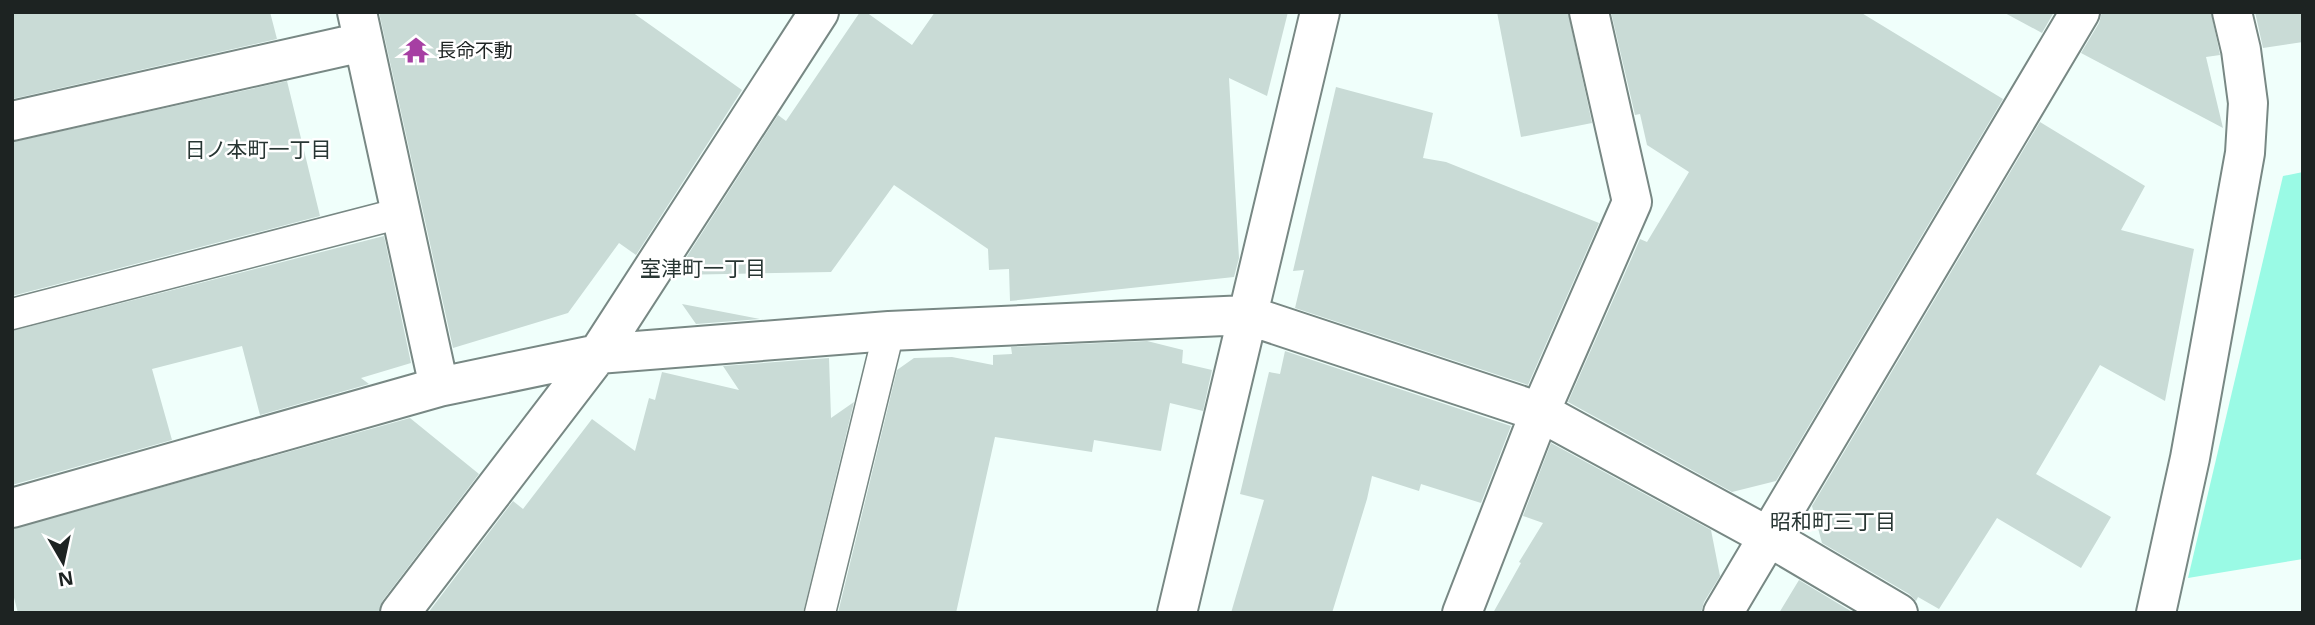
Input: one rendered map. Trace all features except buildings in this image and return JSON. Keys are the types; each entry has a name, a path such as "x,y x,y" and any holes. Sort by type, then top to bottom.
{"street":[{"path":"400,613 598,354 820,12"},
{"path":"1177,613 1320,12"},
{"path":"1462,613 1540,412 1632,202 1589,12"},
{"path":"1723,613 2080,12"},
{"path":"2156,613 2190,458 2245,153 2248,103 2241,50 2232,12"},
{"path":"12,121 360,27 439,387"},
{"path":"12,508 439,387 598,354 889,331 1247,315 1540,412 1769,537 1898,613"}],"lane":[{"path":"12,314 401,213"},
{"path":"820,613 889,331"}],"green space":[{"path":"2303,172 2303,559 2188,578 2283,176"}],"place":[{"name":"長命不動","path":"416,50"}],"district":[{"name":"日ノ本町一丁目","path":"258,150"},
{"name":"室津町一丁目","path":"703,269"},
{"name":"昭和町三丁目","path":"1833,522"}]}
